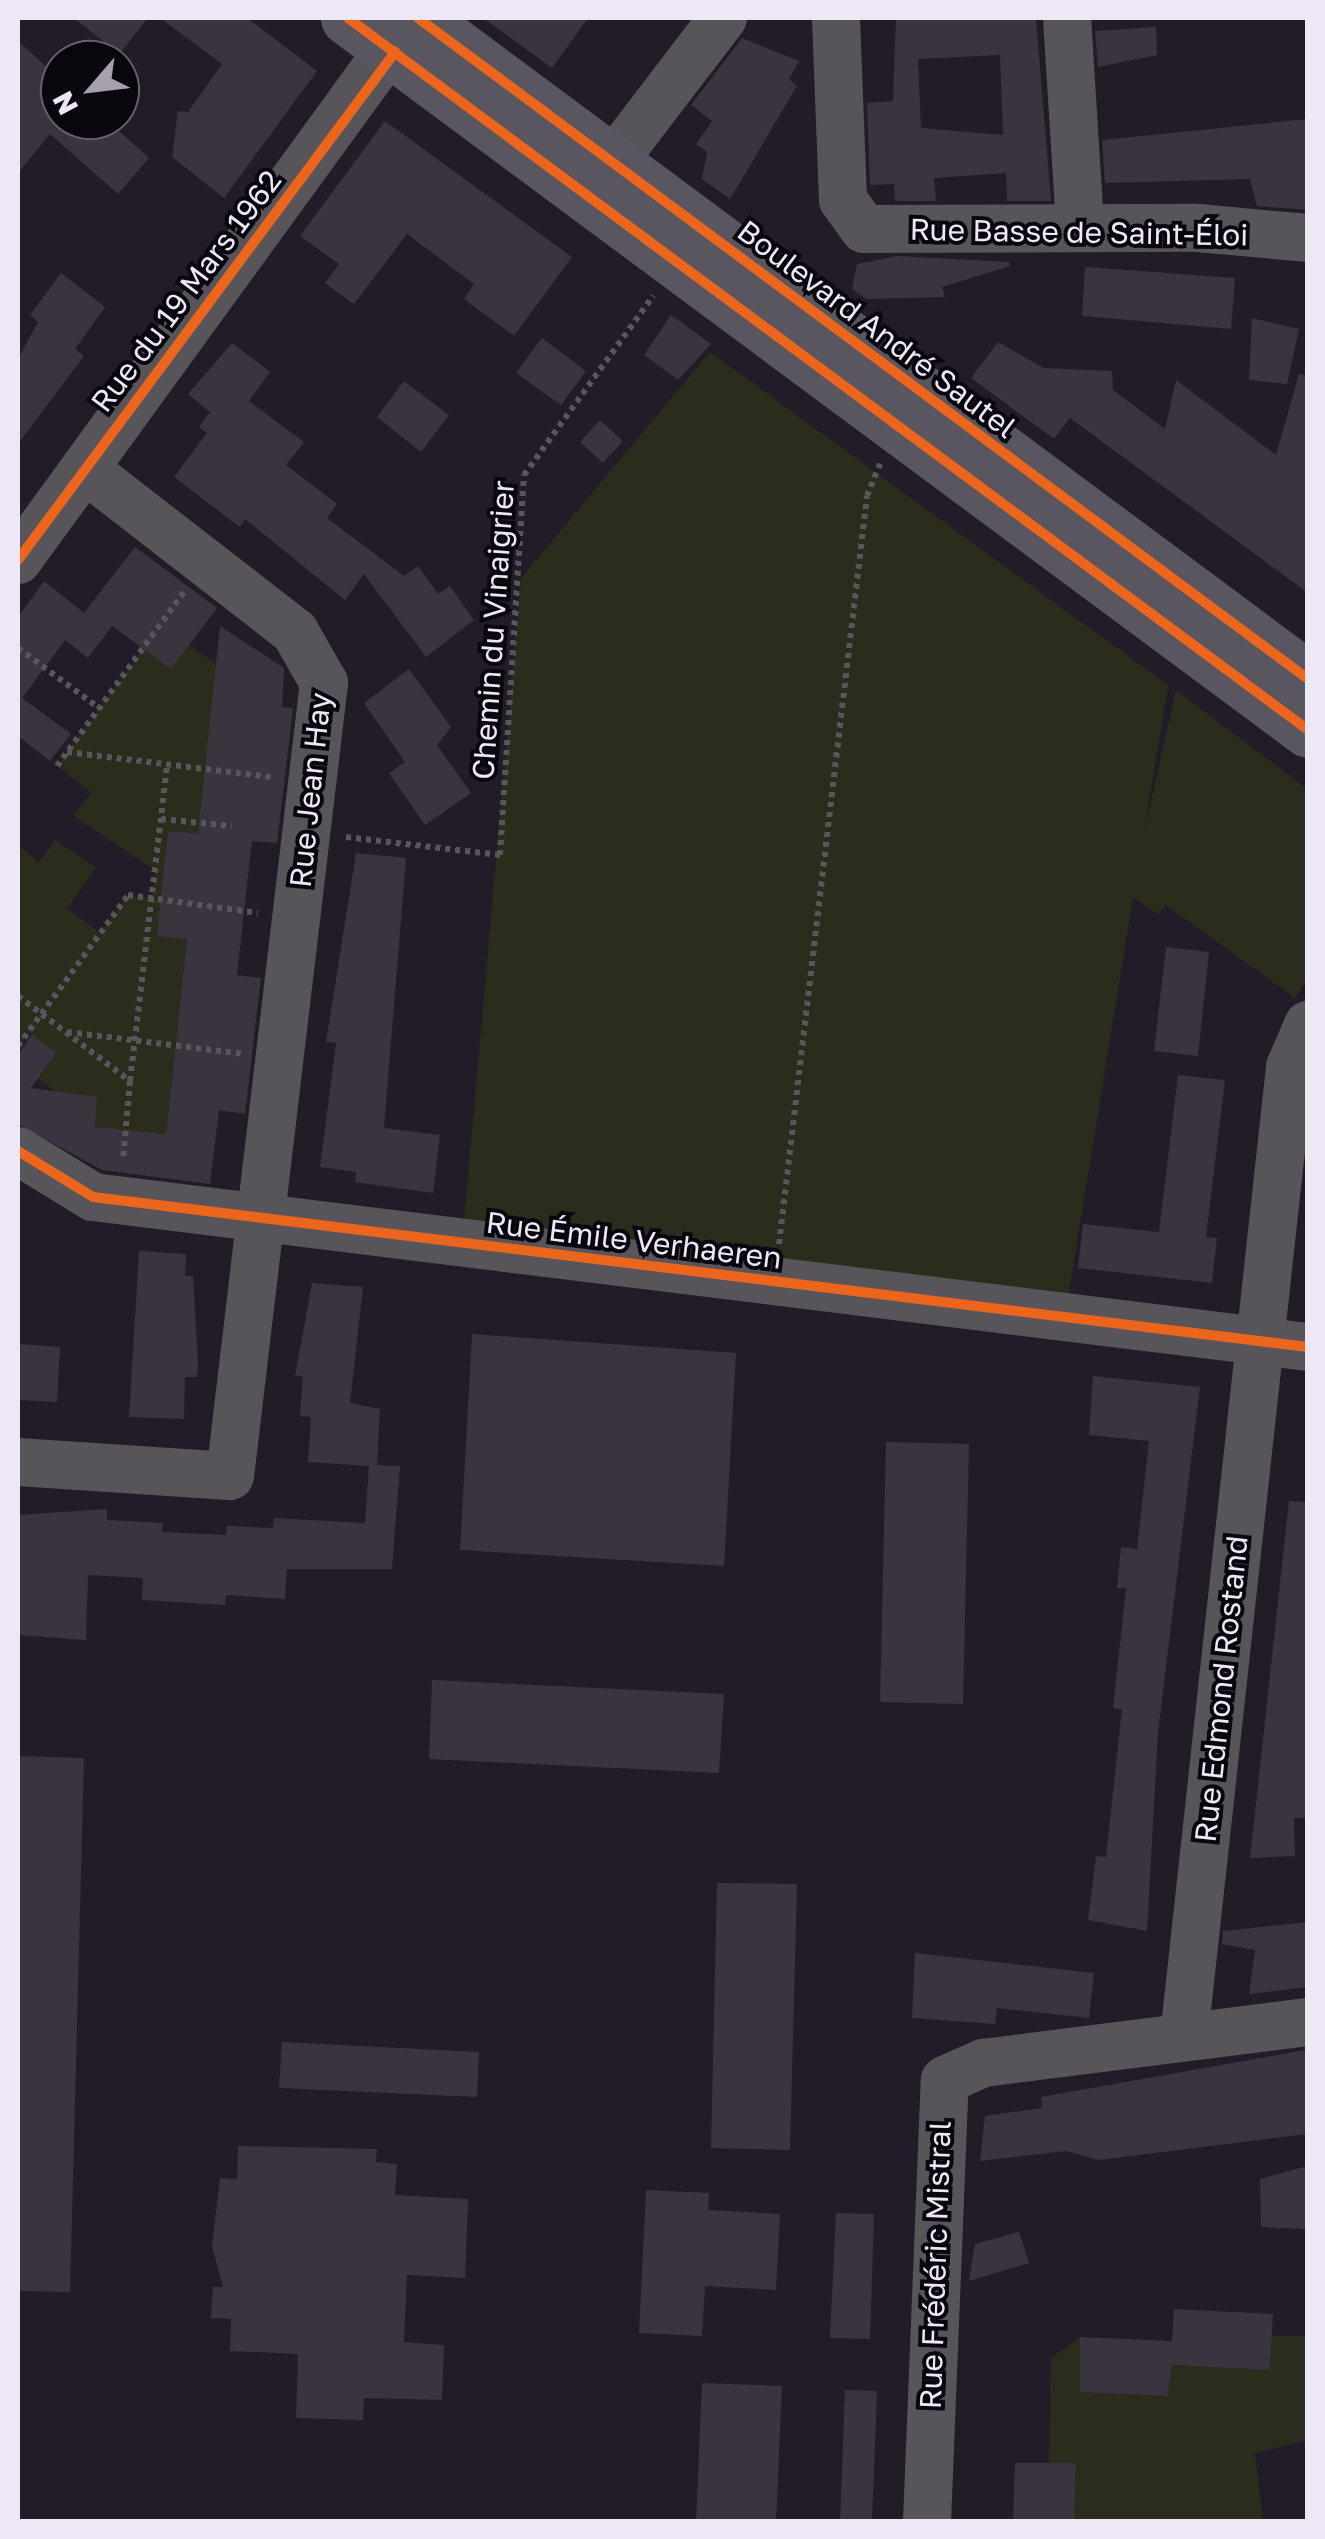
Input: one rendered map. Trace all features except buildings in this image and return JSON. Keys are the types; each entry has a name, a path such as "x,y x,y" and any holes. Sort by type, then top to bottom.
{"main road":[{"name":"Boulevard André Sautel","path":"348,18 408,29 612,163 1308,679"},
{"name":"Boulevard André Sautel","path":"408,29 678,263 1308,730"}],"street":[{"path":"612,163 723,18"},
{"name":"Rue Basse de Saint-Éloi","path":"836,18 852,222 877,230 1080,226 1308,238"},
{"path":"1067,18 1080,226"},
{"name":"Rue du 19 Mars 1962","path":"18,560 408,29"},
{"name":"Rue Jean Hay","path":"18,1462 230,1476 324,683 316,656 85,469"},
{"name":"Rue Edmond Rostand","path":"1184,2037 1290,1067 1308,1025"},
{"name":"Rue Émile Verhaeren","path":"18,1150 94,1197 260,1221 1308,1347"},
{"name":"Rue Frédéric Mistral","path":"926,2522 945,2080 984,2063 1308,2022"}],"path":[{"path":"774,1284 867,496 905,431"},
{"path":"57,766 176,602"},
{"path":"18,648 99,708"},
{"path":"67,752 261,776"},
{"path":"123,1164 167,764"},
{"path":"161,819 232,826"},
{"path":"18,1046 128,895 244,912"},
{"path":"18,996 130,1081"},
{"path":"64,1032 231,1052"}],"green space":[{"path":"710,352 1168,685 1144,832 1176,690 1307,789 1307,980 1295,998 1166,905 1159,914 1133,898 1065,1316 462,1244 521,578"},
{"path":"189,645 230,674 231,838 168,832 157,935 187,939 166,1134 95,1128 97,1097 62,1097 38,1078 56,1053 29,1032 18,1047 18,846 39,862 56,840 96,868 67,908 100,933 128,895 152,898 155,870 74,816 91,792 57,766 143,648"},
{"path":"1272,2336 1307,2336 1307,2440 1255,2453 1263,2521 1074,2521 1076,2464 1049,2463 1051,2358 1080,2337 1080,2392 1168,2396 1172,2365 1270,2370"}],"cycle path":[{"path":"348,18 1308,730"},
{"path":"418,18 1308,679"},
{"path":"18,560 395,52"},
{"path":"18,1151 93,1197 1308,1347"}]}
